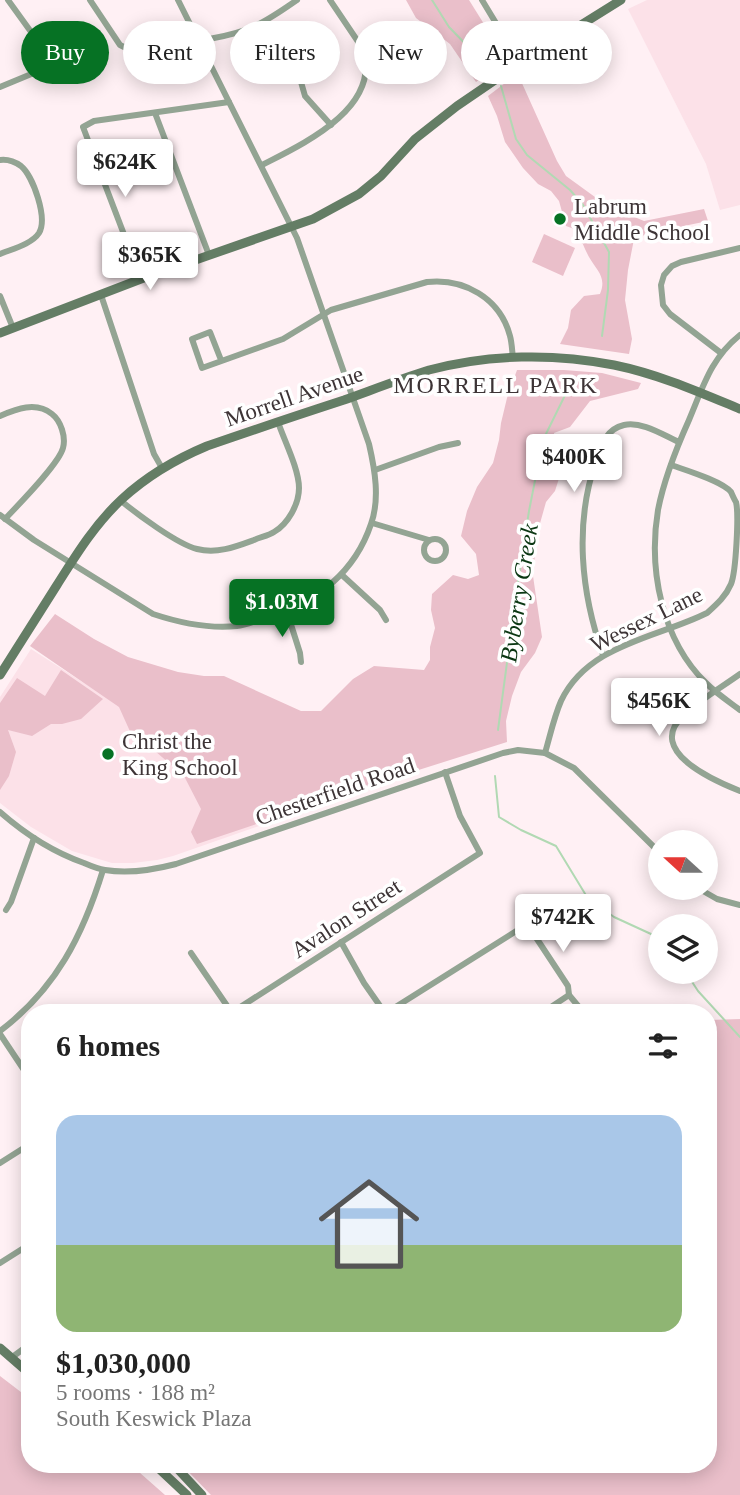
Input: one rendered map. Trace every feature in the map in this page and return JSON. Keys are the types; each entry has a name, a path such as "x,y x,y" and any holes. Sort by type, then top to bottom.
{"street":[{"path":"0,87 41,70 48,63 47,54 8,0"},
{"path":"90,0 123,46"},
{"path":"178,0 188,21"},
{"path":"216,37 255,26 297,0"},
{"path":"262,165 299,147 331,125 359,93 365,80 365,56 360,42 330,0"},
{"path":"482,0 495,21"},
{"path":"585,21 621,0"},
{"path":"0,416 23,407 40,408 52,414 64,435 64,447 57,461 3,517 153,614 173,621 198,625 239,626 287,612 317,595 342,575 363,543 372,523 376,496 375,470 369,444 291,227 216,77"},
{"path":"302,84 305,96 331,125"},
{"path":"0,333 141,279 313,219 359,194 381,176 415,139 490,84"},
{"path":"141,279 83,127 94,121 229,102"},
{"path":"155,113 209,255"},
{"path":"0,160 9,159 20,165 28,174 42,209 43,219 39,233 30,241 0,254"},
{"path":"721,353 670,314 663,304 661,285 664,275 672,266 740,248"},
{"path":"220,360 210,332 192,339 202,368 283,339 331,310 427,282 454,283 479,292 502,315 511,337 513,358"},
{"path":"101,295 154,454 162,468"},
{"path":"0,296 12,328"},
{"path":"740,335 714,362 679,442 658,511 655,538 659,592 664,611 683,654 694,670 716,692 740,709"},
{"name":"Morrell Avenue","path":"0,675 71,563 120,500 162,468 208,446 433,370 482,360 565,359 613,365 700,392 740,409"},
{"path":"120,500 181,542 199,549 230,549 275,532 288,521 300,491 299,478 278,422"},
{"path":"603,654 593,628 587,599 583,520 589,484 603,441 612,430 631,424 649,428 679,442"},
{"path":"375,470 458,443"},
{"name":"Wessex Lane","path":"545,753 557,712 568,688 588,666 603,654 707,613 720,602 728,590 736,569 736,501 723,485 671,465"},
{"path":"372,523 429,540"},
{"path":"342,575 380,610 386,620"},
{"path":"287,612 301,662"},
{"path":"740,674 681,718 673,732 673,746 680,757 713,779 740,791"},
{"name":"Chesterfield Road","path":"0,812 34,838 61,854 103,870 153,870 503,752 518,750 545,753 573,768 648,841"},
{"name":"Avalon Street","path":"245,1004 480,853 460,816 445,772"},
{"path":"6,910 34,838"},
{"path":"32,1004 63,963 86,919 103,870"},
{"path":"718,899 740,905"},
{"path":"400,1004 521,928 536,936 576,1004"},
{"path":"341,942 380,1004"},
{"path":"191,953 225,1004"},
{"path":"556,1004 569,995"},
{"path":"21,1015 0,1032 21,1065"},
{"path":"0,1163 21,1150"},
{"path":"0,1264 21,1250"},
{"path":"0,1348 21,1366"},
{"path":"11,1358 21,1351"},
{"path":"164,1473 187,1495"},
{"path":"181,1473 202,1495"}],"shaded area":[{"path":"406,0 469,0 482,21 461,21 461,60 447,42 447,21 420,21"},
{"path":"647,0 740,0 740,205 720,210 706,164 628,9"},
{"path":"504,84 522,84 566,176 606,205 644,221 704,209 708,221 634,239 625,300 632,339 629,354 560,344 568,328 571,310 584,296 600,294 602,279 577,230 566,226 559,201 523,168 505,142 488,96"},
{"path":"544,234 575,248 563,276 532,262"},
{"path":"517,370 602,373 641,383 638,389 590,401 570,427 554,433 556,452 562,469 555,491 546,502 537,534 533,576 542,637 535,653 521,672 512,696 506,721 507,742 197,844 191,832 201,809 184,776 148,745 133,738 119,707 30,646 55,614 128,657 178,672 224,676 301,711 321,711 353,679 374,666 424,670 430,660 435,628 431,610 432,594 453,575 468,579 479,575 476,554 461,536 477,487 493,463 507,398"},
{"name":"Christ the King School","path":"31,649 109,699 335,763 345,796 157,860 112,863 72,851 31,827 0,803 0,697"},
{"path":"61,670 103,699 81,719 51,724 32,736 8,730 16,752 9,776 0,790 0,703 17,678 45,696"},
{"path":"740,1019 740,1495 211,1495 190,1473 717,1473 717,1020"},
{"path":"0,1376 21,1392 21,1473 140,1473 165,1495 0,1495"}],"waterway":[{"name":"Byberry Creek","path":"432,0 449,27 461,39"},
{"name":"Byberry Creek","path":"501,86 516,139 527,155 570,190 583,205 609,252 608,290 602,336"},
{"name":"Byberry Creek","path":"498,730 529,511 543,440 573,379"},
{"name":"Byberry Creek","path":"495,776 499,817 556,846 587,897 614,917 648,933"},
{"name":"Byberry Creek","path":"693,984 710,1004"},
{"name":"Byberry Creek","path":"717,1012 740,1037"}],"place":[{"name":"Labrum Middle School","path":"560,219"},
{"name":"Christ the King School","path":"108,754"}],"district":[{"name":"MORRELL PARK","path":"496,385"}]}
